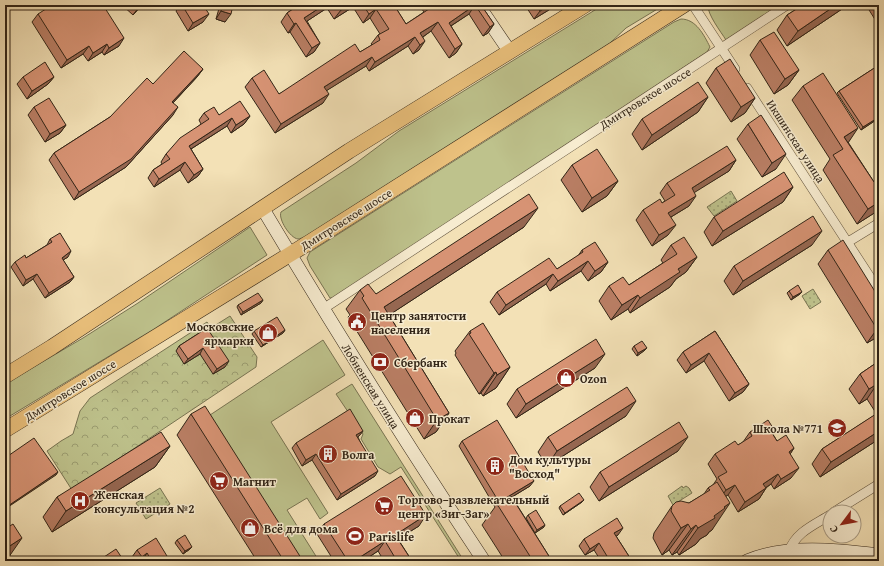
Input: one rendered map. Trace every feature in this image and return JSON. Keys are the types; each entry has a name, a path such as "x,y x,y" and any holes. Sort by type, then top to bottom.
{"main road":[{"path":"5,376 52,347 349,151 585,5"},
{"name":"Дмитровское шоссе","path":"5,430 290,254 684,5"}],"street":[{"path":"478,5 510,52"},
{"name":"Икшинская улица","path":"693,5 879,290"},
{"name":"Дмитровское шоссе","path":"323,309 787,5"},
{"name":"Лобненская улица","path":"263,208 323,309 414,454 484,561"},
{"path":"848,242 879,223"},
{"path":"847,504 879,484"},
{"path":"789,551 792,543 801,533 822,520"},
{"path":"747,561 753,558 789,551 820,550 879,555"}],"green space":[{"path":"603,5 664,5 626,28 609,44 305,237 298,239 295,238 285,228 281,219 281,212 356,163 399,131"},
{"path":"708,5 779,5 726,40 712,18"},
{"path":"681,19 691,22 699,28 710,47 707,52 333,298 330,298 310,266 307,258 310,252"},
{"path":"731,191 737,201 714,216 707,207"},
{"path":"250,227 267,255 154,329 5,419 5,384 83,338 138,303"},
{"path":"813,289 821,302 810,309 802,296"},
{"path":"230,316 257,357 256,367 72,490 47,451 73,434 80,411 90,398 207,322 211,328"},
{"path":"323,340 345,375 271,422 328,513 320,519 307,498 287,510 319,561 286,561 198,423"},
{"path":"352,384 464,561 461,561 401,467 390,474 378,467 361,439 363,434 336,394"},
{"path":"682,486 683,488 686,486 689,488 692,493 673,505 668,496"},
{"path":"160,488 170,504 146,519 136,503"}],"building":[{"path":"52,5 103,5 124,38 109,48 107,44 93,53 89,46 67,60 38,14"},
{"path":"182,5 203,5 209,14 193,23"},
{"path":"223,5 233,5 231,14 221,11"},
{"path":"299,5 324,5 304,18 320,43 312,48 296,23 294,24 287,13"},
{"path":"338,5 348,5 341,10"},
{"path":"363,5 394,5 406,24 432,7 431,5 475,5 449,23 462,44 455,49 438,22 420,33 425,41 420,45 415,37 375,62 372,57 324,87 329,94 281,124 252,78 264,70 279,94 355,44 360,52 380,40 378,35 389,29 376,9 369,14"},
{"path":"475,5 481,5 494,24 490,27"},
{"path":"536,5 550,5 540,11"},
{"path":"803,5 836,5 798,31 787,15"},
{"path":"774,32 799,70 785,79 760,40"},
{"path":"184,51 203,69 172,102 178,107 131,159 79,192 54,153 110,117 147,78 153,84"},
{"path":"730,59 755,98 741,107 716,68"},
{"path":"45,62 54,77 32,91 23,77"},
{"path":"879,65 879,117 863,127 839,91"},
{"path":"823,73 858,128 844,137 874,182 879,179 879,202 868,209 833,155 843,149 803,86"},
{"path":"698,82 708,97 652,135 642,119"},
{"path":"49,98 66,125 50,134 34,107"},
{"path":"240,101 250,116 236,125 232,118 189,146 203,169 194,175 185,162 159,179 153,170 170,159 166,154 180,138 209,119 204,113 214,107 219,115"},
{"path":"761,115 786,154 772,163 748,124"},
{"path":"727,146 736,160 692,188 696,196 668,213 676,225 659,235 643,210 660,199 662,203 675,195 667,183"},
{"path":"597,149 618,181 592,198 572,165"},
{"path":"784,172 793,187 723,231 714,217"},
{"path":"529,194 538,208 384,307 449,413 437,420 362,298 364,296 360,290 368,284 376,294"},
{"path":"813,216 822,231 743,281 734,266"},
{"path":"60,233 71,251 62,258 74,277 49,293 37,274 26,280 15,262 25,255 26,258 52,242 50,239"},
{"path":"684,237 697,257 678,269 680,272 640,298 638,295 622,305 609,286 623,277 629,285 677,254 671,245"},
{"path":"843,240 879,298 879,327 877,329 828,250"},
{"path":"595,242 608,262 595,271 588,261 558,281 553,274 506,305 497,292 549,258 557,269 583,252 582,250"},
{"path":"798,285 802,292 793,297 789,291"},
{"path":"258,293 263,300 243,312 238,305"},
{"name":"Московские ярмарки","path":"277,317 285,330 263,345 254,331"},
{"path":"483,323 510,367 497,375 496,372 494,373 469,334 471,333 470,331"},
{"path":"207,328 229,361 217,369 203,348 188,359 179,346"},
{"path":"715,331 749,384 735,393 709,353 691,365 683,352"},
{"path":"596,339 605,354 526,404 517,389"},
{"path":"642,341 647,348 638,353 634,346"},
{"path":"879,361 879,386 877,384 869,389 860,374"},
{"path":"627,387 636,401 557,451 548,437"},
{"path":"205,406 303,561 284,561 191,414"},
{"name":"Волга","path":"350,409 363,431 356,435 378,471 341,494 316,454 306,460 296,443"},
{"path":"879,412 879,431 831,462 822,449"},
{"name":"Дом культуры \"Восход\"","path":"497,420 534,481 499,502 462,441"},
{"path":"768,420 773,428 770,430 777,441 786,435 794,448 789,452 799,468 781,479 778,474 763,484 766,488 745,502 735,485 726,490 718,477 727,472 715,454 735,441 738,445 752,436 750,432"},
{"path":"679,422 688,437 609,487 600,472"},
{"path":"161,432 170,446 66,511 57,497"},
{"path":"34,438 58,472 5,508 5,458"},
{"name":"Торгово–развлекательный центр «Зиг-Заг»","path":"401,476 426,515 395,535 412,561 397,561 385,541 354,561 348,561 324,524"},
{"path":"717,482 730,503 714,516 715,518 698,528 696,525 691,529 688,524 681,528 671,511 672,506 676,502 681,501 689,503 710,490 708,488"},
{"path":"579,493 584,500 565,513 560,506"},
{"path":"511,496 552,561 533,561 497,504"},
{"path":"536,510 545,525 537,530 528,515"},
{"path":"617,518 623,528 614,533 632,561 610,561 599,543 590,549 584,539"},
{"path":"13,524 22,538 5,549 5,529"},
{"path":"185,535 192,547 185,551 177,540"},
{"path":"156,538 170,561 152,561 147,553 142,557 137,550"},
{"path":"116,549 124,561 98,561"},
{"path":"199,558 202,561 194,561"}],"place":[{"name":"Центр занятости населения","path":"357,322"},
{"name":"Московские ярмарки","path":"268,333"},
{"name":"Сбербанк","path":"380,362"},
{"name":"Ozon","path":"566,378"},
{"name":"Прокат","path":"415,418"},
{"name":"Школа №771","path":"837,428"},
{"name":"Волга","path":"328,454"},
{"name":"Дом культуры \"Восход\"","path":"495,466"},
{"name":"Магнит","path":"219,481"},
{"name":"Женская консультация №2","path":"80,501"},
{"name":"Торгово–развлекательный центр «Зиг-Заг»","path":"384,506"},
{"name":"Всё для дома","path":"250,528"},
{"name":"Parislife","path":"355,536"}]}
